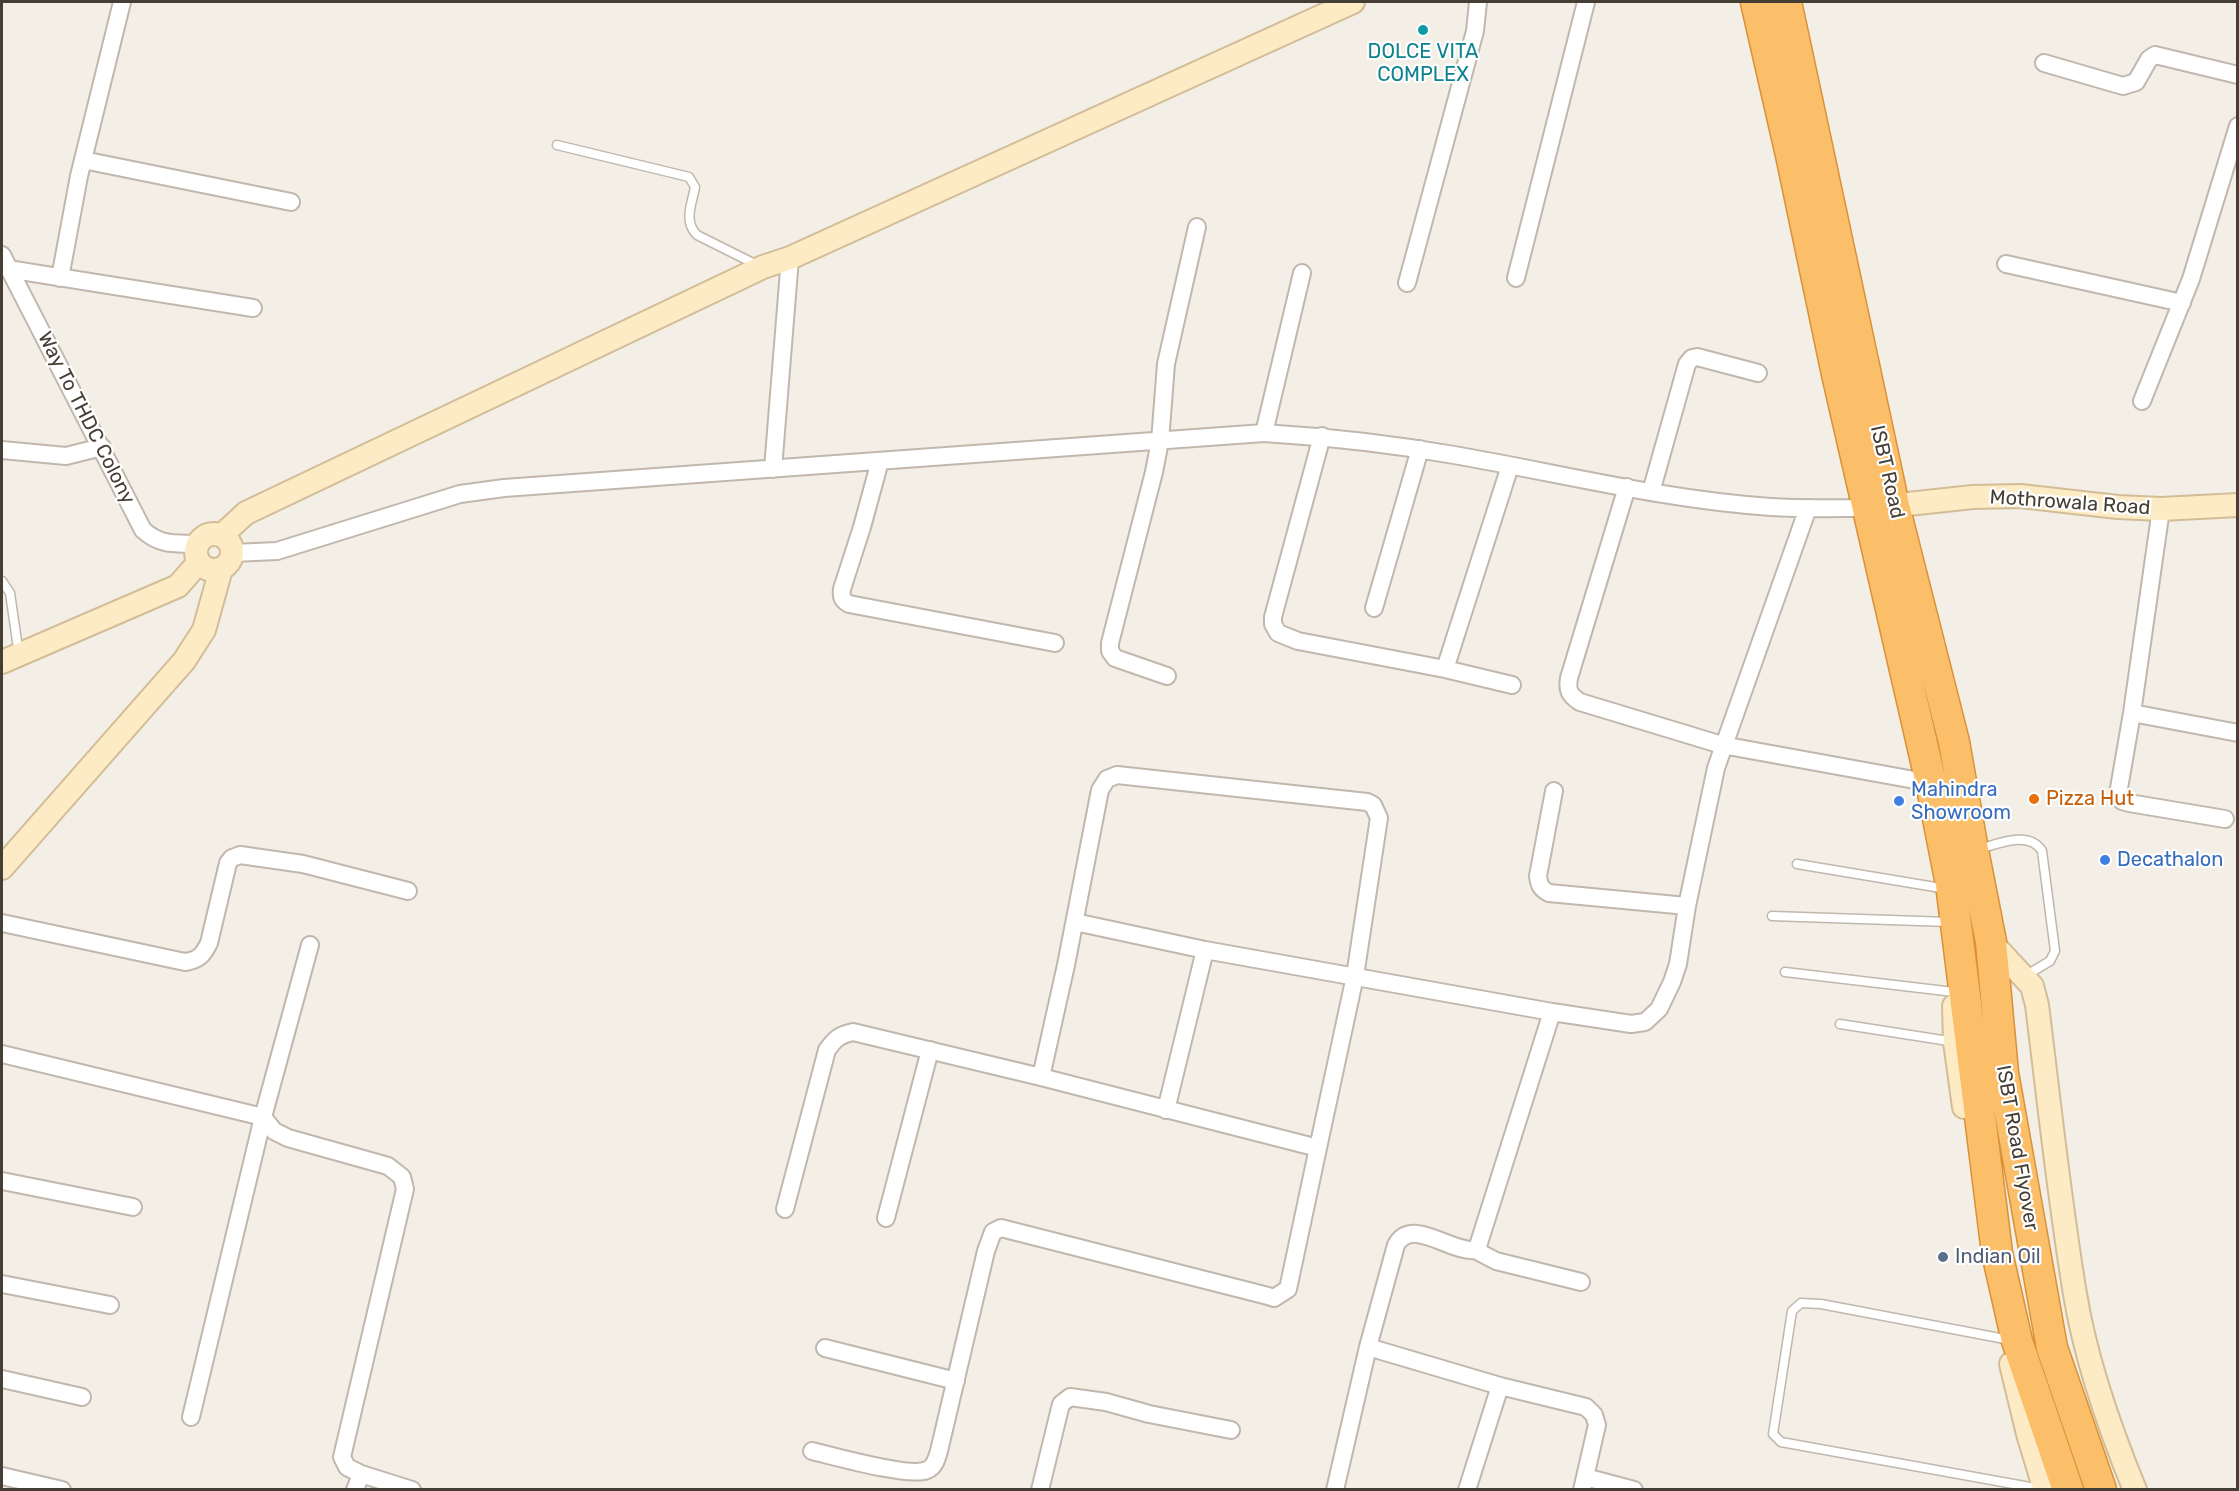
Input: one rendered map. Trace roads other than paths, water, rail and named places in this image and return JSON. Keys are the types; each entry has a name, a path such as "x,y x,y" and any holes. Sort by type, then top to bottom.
{"highway":[{"path":"1756,2 1791,155 1880,507"},
{"name":"ISBT Road","path":"1786,2 1880,507 1954,742 1991,942"},
{"name":"ISBT Road Flyover","path":"1880,507 1952,890 1960,961 1959,996 1997,1253 2017,1341 2068,1490"},
{"name":"ISBT Road Flyover","path":"1991,942 2003,1073 2052,1348 2101,1490"}],"main road":[{"path":"2,868 184,661 204,630 225,552 246,513 763,267 790,258 1353,2"},
{"name":"Mothrowala Road","path":"1880,507 1973,497 2020,496 2118,507 2161,509 2238,505"},
{"path":"10,659 178,586 198,553 200,539 210,534 225,552"},
{"path":"198,553 208,570 225,552"},
{"path":"1991,942 2025,976 2032,986 2037,1005 2075,1295 2092,1370 2135,1490"},
{"path":"1959,996 1955,1042 1976,1193 2005,1339 2028,1434 2045,1490"}],"street":[{"path":"60,278 82,160 122,2"},
{"path":"1407,284 1475,31 1478,2"},
{"path":"1516,278 1586,2"},
{"path":"2044,63 2122,86 2136,82 2149,59 2155,56 2238,75"},
{"path":"2142,401 2149,378 2182,303 2206,234 2237,131"},
{"path":"82,160 291,202"},
{"path":"1167,676 1120,661 1110,651 1110,643 1146,508 1160,441 1166,364 1197,227"},
{"path":"773,469 790,258"},
{"path":"5,262 60,278 253,308"},
{"name":"Way To THDC Colony","path":"5,262 143,530 156,541 198,553"},
{"path":"2006,264 2182,303"},
{"path":"1264,433 1302,273"},
{"path":"1651,492 1687,364 1692,358 1697,357 1758,373"},
{"path":"225,552 277,551 460,494 555,483 1264,433 1322,436 1420,449 1651,492 1771,507 1880,507"},
{"path":"1322,436 1273,617 1275,629 1283,637 1298,641 1444,669 1512,685"},
{"path":"2,450 66,456 102,447"},
{"path":"1374,608 1420,449"},
{"path":"880,460 842,589 841,596 844,601 849,604 1055,643"},
{"path":"1444,669 1510,466"},
{"path":"1628,487 1569,678 1569,693 1580,702 1722,745 1931,783"},
{"path":"1075,922 1205,950 1552,1012 1631,1024 1646,1022 1659,1009 1678,964 1711,785 1722,745 1808,508"},
{"path":"2161,509 2132,713 2117,790 2122,801 2224,819"},
{"path":"2132,713 2238,734"},
{"path":"812,1451 897,1470 920,1472 927,1470 937,1461 986,1251 993,1232 996,1230 1006,1228 1274,1298 1288,1289 1293,1276 1355,976 1379,818 1373,805 1367,802 1117,775 1107,779 1100,790 1075,922 1041,1077"},
{"path":"1554,791 1538,876 1544,891 1687,906"},
{"path":"2,923 185,962 195,960 205,952 228,863 232,858 240,855 303,864 408,891"},
{"path":"191,1417 263,1117 310,945"},
{"path":"1166,1110 1205,950"},
{"path":"1475,1250 1481,1242 1552,1012"},
{"path":"785,1209 827,1050 835,1038 853,1032 1041,1077 1318,1148"},
{"path":"886,1218 930,1050"},
{"path":"2,1054 263,1117 274,1131 281,1134 388,1166 396,1171 404,1180 405,1189 342,1457 358,1482 412,1490"},
{"path":"2,1180 133,1207"},
{"path":"1335,1490 1368,1347 1399,1239 1406,1234 1417,1233 1462,1249 1475,1250 1497,1261 1581,1282"},
{"path":"2,1284 110,1305"},
{"path":"1368,1347 1500,1386 1579,1404 1590,1410 1597,1425 1584,1483 1634,1490"},
{"path":"825,1348 956,1381"},
{"path":"2,1379 82,1397"},
{"path":"1467,1490 1500,1386"},
{"path":"1040,1490 1061,1404 1070,1397 1106,1402 1149,1414 1232,1430"},
{"path":"2,1476 62,1490"}],"lane":[{"path":"557,145 689,177 695,187 688,216 693,231 763,267"},
{"path":"2,581 10,593 10,659"},
{"path":"1973,850 2017,840 2028,840 2035,842 2042,851 2055,951 2050,961 2025,976"},
{"path":"1797,864 1952,890"},
{"path":"1772,916 1956,922"},
{"path":"1785,972 1959,996"},
{"path":"1840,1024 1955,1042"},
{"path":"2005,1339 1821,1304 1801,1303 1792,1311 1773,1434 1781,1442 2045,1490"}],"place":[{"name":"DOLCE VITA COMPLEX","path":"1423,30"},
{"name":"Pizza Hut","path":"2034,799"},
{"name":"Mahindra Showroom","path":"1899,801"},
{"name":"Decathalon","path":"2105,860"},
{"name":"Indian Oil","path":"1943,1257"}]}
